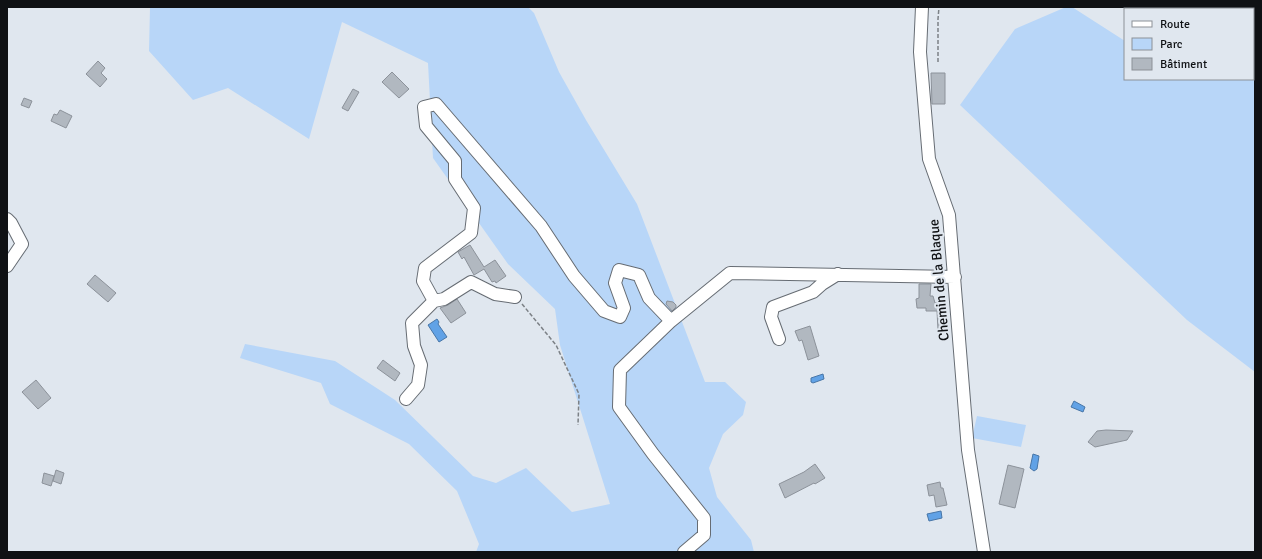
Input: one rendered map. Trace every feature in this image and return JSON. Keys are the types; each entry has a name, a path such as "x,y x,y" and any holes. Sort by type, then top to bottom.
{"street":[{"name":"Chemin de la Blaque","path":"922,7 920,52 930,159 949,215 968,450 984,552"},
{"path":"434,301 423,281 424,268 472,233 474,208 455,179 455,160 426,126 424,107 436,104 541,226 574,276 604,311 620,317 624,308 615,283 619,270 639,275 649,298 671,321"},
{"path":"7,219 11,223 22,244 7,266"},
{"path":"684,552 704,535 704,518 653,454 619,407 620,370 671,321 730,273 954,277"},
{"path":"779,339 771,316 773,308 813,292 822,284 838,274"},
{"path":"406,399 418,385 421,365 414,346 412,323 434,301 444,300 471,282 495,294 515,297"}],"path":[{"path":"938,62 939,7"},
{"path":"515,297 556,344 579,394 578,425"}],"green space":[{"path":"151,7 528,7 534,13 559,72 637,204 705,382 725,382 746,402 743,415 723,434 709,468 717,497 751,540 754,552 476,552 479,544 457,491 409,444 330,404 321,383 240,358 245,344 335,361 395,400 473,476 496,483 526,468 572,512 610,504 560,345 555,309 508,264 433,158 428,63 342,22 309,139 228,88 193,100 149,51"},
{"path":"1066,7 1072,7 1124,40 1124,80 1254,80 1254,8 1222,8 1255,7 1255,372 1187,320 960,105 1015,29"},
{"path":"977,416 1026,425 1021,447 972,438"}],"water":[{"path":"437,319 439,322 438,324 447,337 439,342 428,325"},
{"path":"823,374 824,379 813,383 811,382 811,378"},
{"path":"1074,401 1085,407 1083,412 1071,407"},
{"path":"1033,454 1039,456 1037,469 1034,471 1030,468"},
{"path":"941,511 942,518 929,521 927,514"}],"building":[{"path":"98,61 105,68 101,73 107,79 100,87 86,74"},
{"path":"392,72 409,89 399,98 382,82"},
{"path":"931,73 945,73 945,104 932,104"},
{"path":"353,89 359,92 348,111 342,108"},
{"path":"24,98 32,101 29,108 21,105"},
{"path":"60,110 72,116 66,128 51,121 54,114 57,115"},
{"path":"470,245 484,267 495,260 506,276 496,283 495,281 492,282 484,269 474,275 464,257 462,259 458,252"},
{"path":"95,275 116,293 108,302 87,284"},
{"path":"919,284 931,284 930,296 933,296 935,303 945,302 946,330 938,330 937,311 926,311 926,308 917,308 916,299 919,298"},
{"path":"457,299 466,313 451,323 440,308"},
{"path":"667,301 673,302 676,305 672,311 666,304"},
{"path":"810,326 819,356 808,360 802,340 799,341 795,331"},
{"path":"383,360 400,373 395,381 377,368"},
{"path":"36,380 51,398 38,409 22,392"},
{"path":"1097,431 1133,431 1127,440 1095,447 1088,442"},
{"path":"815,464 825,478 785,498 779,484 804,472"},
{"path":"1008,465 1024,469 1015,508 999,504"},
{"path":"56,470 64,473 61,484 53,481"},
{"path":"44,473 54,476 51,486 42,483"},
{"path":"940,482 947,505 936,507 934,495 929,496 927,485"}]}
